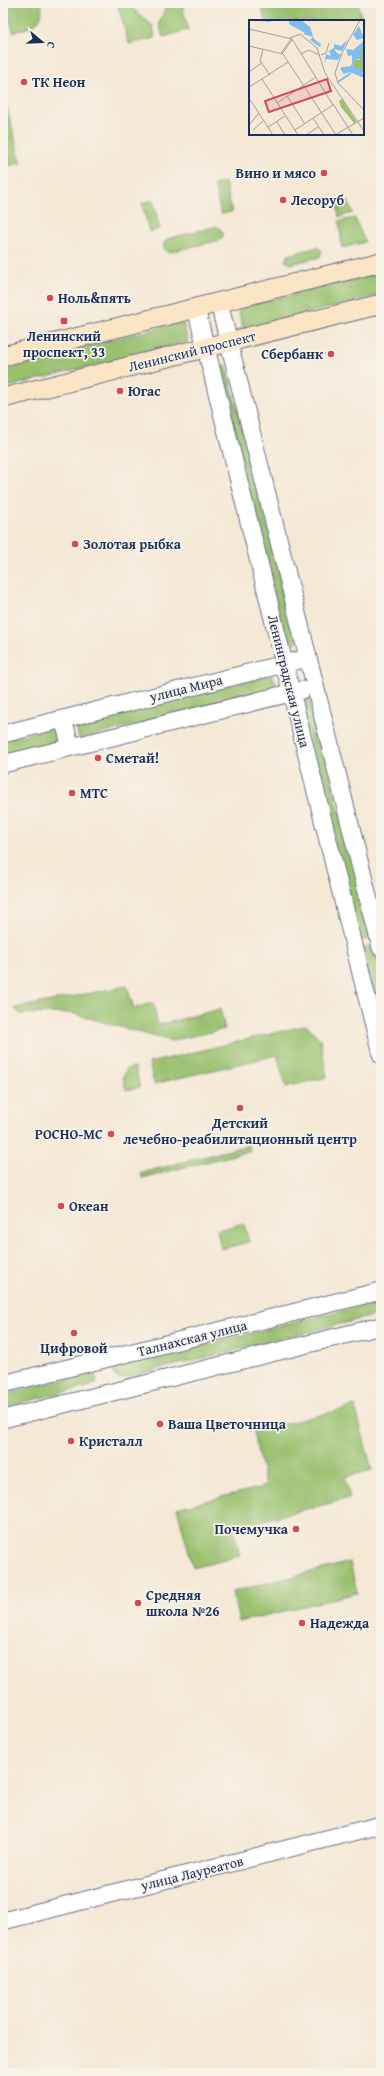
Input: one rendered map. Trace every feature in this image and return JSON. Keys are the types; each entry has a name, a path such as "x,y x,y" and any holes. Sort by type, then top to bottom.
{"main road":[{"path":"3,356 381,262"},
{"name":"Ленинский проспект","path":"3,398 381,304"}],"street":[{"name":"Ленинградская улица","path":"219,303 381,948"},
{"name":"Ленинградская улица","path":"196,308 381,1054"},
{"name":"улица Мира","path":"3,734 308,658"},
{"path":"3,764 315,687"},
{"path":"63,719 71,747"},
{"name":"Талнахская улица","path":"3,1384 381,1291"},
{"path":"3,1419 381,1326"},
{"name":"улица Лауреатов","path":"3,1921 381,1825"}],"green space":[{"path":"6,3 41,3 41,16 35,24 30,27 13,32"},
{"path":"117,3 126,3 153,26 155,38 129,44"},
{"path":"167,3 182,3 188,30 163,37 159,24"},
{"path":"261,3 358,3 362,20 265,20"},
{"path":"6,103 21,163 3,167 3,104"},
{"path":"225,182 232,212 221,214 214,185"},
{"path":"153,200 160,229 149,232 142,203"},
{"path":"348,201 353,213 339,217 337,204"},
{"path":"355,218 365,242 342,248 339,221"},
{"path":"217,226 223,232 223,236 220,240 170,252 164,249 163,245 167,239"},
{"path":"318,247 322,251 320,257 291,264 285,261 288,255"},
{"path":"381,273 381,295 243,329 238,308"},
{"path":"183,322 188,342 3,388 3,366"},
{"path":"226,365 297,642 293,645 286,642 219,368"},
{"path":"271,675 276,682 274,690 79,739 75,722"},
{"path":"309,697 373,938 359,941 301,703 304,698"},
{"path":"55,727 60,744 3,758 3,740"},
{"path":"374,945 381,972 381,1028 361,948"},
{"path":"127,986 134,1008 153,1003 158,1025 220,1009 225,1029 170,1041 71,1013 20,1014 15,1008"},
{"path":"307,1025 320,1039 327,1077 286,1087 277,1055 154,1084 149,1063"},
{"path":"135,1067 140,1087 126,1090 123,1078 126,1069"},
{"path":"249,1145 250,1151 142,1178 141,1173"},
{"path":"244,1223 249,1242 221,1249 217,1230"},
{"path":"381,1301 381,1314 119,1379 113,1374 114,1369 119,1366"},
{"path":"89,1373 96,1376 97,1381 94,1385 3,1407 3,1395"},
{"path":"355,1406 372,1470 345,1477 350,1498 233,1528 240,1556 193,1568 177,1508 266,1486 253,1432"},
{"path":"350,1562 357,1593 239,1622 232,1592"}],"place":[{"name":"ТК Неон","path":"24,82"},
{"name":"Вино и мясо","path":"324,173"},
{"name":"Лесоруб","path":"283,200"},
{"name":"Ноль&пять","path":"50,298"},
{"name":"Ленинский проспект, 33","path":"64,321"},
{"name":"Сбербанк","path":"331,354"},
{"name":"Югас","path":"120,391"},
{"name":"Золотая рыбка","path":"75,544"},
{"name":"Сметай!","path":"98,758"},
{"name":"МТС","path":"72,793"},
{"name":"Детский лечебно-реабилитационный центр","path":"240,1108"},
{"name":"РОСНО-МС","path":"111,1134"},
{"name":"Океан","path":"61,1206"},
{"name":"Цифровой","path":"74,1333"},
{"name":"Ваша Цветочница","path":"160,1424"},
{"name":"Кристалл","path":"71,1441"},
{"name":"Почемучка","path":"296,1529"},
{"name":"Средняя школа №26","path":"138,1603"},
{"name":"Надежда","path":"302,1623"}]}
